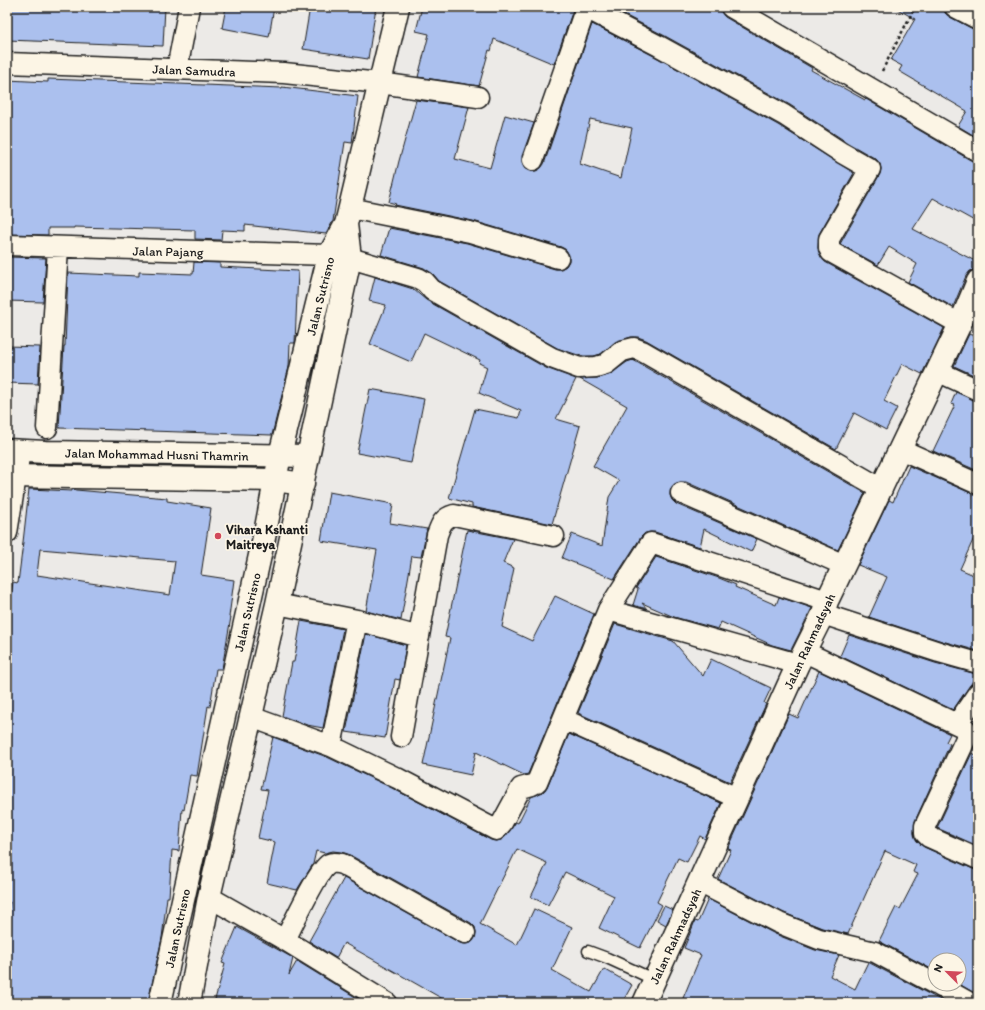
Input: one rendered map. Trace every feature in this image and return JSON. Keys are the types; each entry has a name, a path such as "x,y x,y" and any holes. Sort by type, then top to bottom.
{"main road":[{"name":"Jalan Sutrisno","path":"189,1003 209,897 278,604 303,484 340,256 348,216 398,7"},
{"name":"Jalan Sutrisno","path":"160,1003 265,533 280,455 340,256"},
{"name":"Jalan Rahmadsyah","path":"644,1003 844,565 882,489 960,324 978,281"},
{"name":"Jalan Mohammad Husni Thamrin","path":"13,451 308,456"},
{"name":"Jalan Mohammad Husni Thamrin","path":"12,476 275,480 303,484"}],"street":[{"path":"177,69 189,7"},
{"path":"533,160 586,7 784,115 842,153 870,169 829,239 829,248 831,252 960,324"},
{"path":"731,7 978,151"},
{"path":"955,7 978,20"},
{"name":"Jalan Samudra","path":"7,63 284,73 380,83 478,97"},
{"path":"348,216 470,232 558,258"},
{"name":"Jalan Pajang","path":"7,245 58,248 340,256 418,278 425,282 432,290 552,358 579,368 596,367 606,364 622,351 634,348 642,351 882,489"},
{"path":"47,428 58,248"},
{"path":"937,371 978,390"},
{"path":"900,449 978,484"},
{"path":"7,534 13,451"},
{"path":"681,493 844,565"},
{"path":"401,737 437,534 441,522 454,515 554,536"},
{"path":"251,717 331,746 397,778 496,830 502,823 521,788 532,786 537,782 608,610 651,543 939,652 978,663"},
{"path":"278,604 357,620 419,637"},
{"path":"608,610 802,658 965,728 968,734 925,826 925,833 929,837 978,859"},
{"path":"331,746 357,620"},
{"path":"957,724 978,693"},
{"path":"563,720 737,798"},
{"path":"285,940 304,901 321,874 329,864 335,862 342,864 465,933"},
{"path":"699,882 779,923 819,939 876,952 927,984"},
{"path":"209,897 285,940 387,1003"},
{"path":"942,992 970,1003"}],"lane":[{"path":"588,950 655,980"}],"path":[{"path":"873,90 915,7"}],"building":[{"path":"7,7 103,9 103,7 165,7 163,46 7,40"},
{"path":"226,7 274,7 269,37 222,28"},
{"path":"310,7 376,7 368,59 303,49"},
{"path":"422,7 574,7 554,64 494,39 491,51 489,50 479,86 418,77 429,34 416,31"},
{"path":"609,7 718,7 725,17 812,68 811,70 865,100 866,99 972,161 978,162 978,223 933,198 913,229 977,262 973,270 966,276 953,307 908,282 917,264 889,247 878,265 840,244 880,174 880,164 876,159 848,143 790,105"},
{"path":"894,7 944,7 945,13 950,17 978,30 978,138 958,126 967,111 899,71 902,66 891,60 915,19"},
{"path":"592,24 654,56 778,125 854,173 819,234 818,248 821,257 825,262 944,328 922,374 902,364 884,401 897,408 886,430 854,413 836,449 646,340 638,337 631,337 615,342 601,354 594,356 581,356 557,348 439,281 433,274 424,268 381,255 389,228 467,243 555,269 561,269 566,266 569,261 569,255 566,250 561,247 473,221 395,205 396,204 389,202 416,100 469,107 455,159 490,168 505,115 534,123 522,156 522,162 525,168 530,171 536,171 544,164","holes":["590,119 632,128 621,178 580,164"]},
{"path":"48,79 282,87 358,96 352,143 345,142 333,221 326,234 245,225 245,231 222,230 221,240 195,239 195,230 74,227 48,228 48,235 7,234 9,144 7,144 7,80 48,82"},
{"path":"7,257 46,258 43,302 7,301"},
{"path":"194,262 220,263 220,267 298,271 295,343 290,343 289,367 272,435 59,428 65,346 68,273 139,276 139,272 193,274"},
{"path":"375,277 413,289 426,300 546,368 576,379 556,419 580,426 552,524 472,507 472,504 449,498 475,409 519,418 521,411 479,393 487,367 479,363 480,360 424,333 411,362 370,344 386,305 369,301"},
{"path":"969,334 978,338 978,377 954,366"},
{"path":"7,346 40,347 38,384 7,383"},
{"path":"633,360 865,493 838,550 686,482 680,482 671,488 670,495 676,504 757,539 751,552 704,529 700,547 655,532 645,533 614,579 562,558 572,534 602,546 609,497 619,481 593,466 627,406 580,379 597,378 609,375 627,362"},
{"path":"370,389 424,399 411,463 357,453"},
{"path":"956,392 978,401 978,471 933,451 955,405 951,404"},
{"path":"909,466 978,495 978,529 960,569 978,577 978,651 869,617 887,577 858,565 889,500 893,502"},
{"path":"29,489 72,491 72,489 167,498 167,501 211,508 201,575 234,580 229,617 231,617 222,669 216,669 210,707 208,706 197,776 190,775 184,810 182,809 179,851 172,850 169,897 167,897 162,938 148,1003 40,1003 7,1000 7,921 10,902 7,902 7,622 13,582 18,583","holes":["40,549 175,561 170,595 37,575"]},
{"path":"329,492 393,504 390,523 427,529 421,557 412,556 401,620 366,611 377,550 321,541"},
{"path":"467,530 513,539 503,563 514,568 502,627 532,641 555,596 594,614 528,774 524,775 476,752 471,775 423,765 450,638 445,637"},
{"path":"656,557 719,578 736,585 735,587 776,605 779,597 812,608 791,650 772,645 721,622 718,629 674,617 642,603 647,609 633,605 638,589 636,588"},
{"path":"301,621 343,629 323,728 307,725 282,716"},
{"path":"615,624 673,641 703,676 711,659 771,688 764,703 766,704 730,782 578,713"},
{"path":"366,634 406,645 400,680 395,679 385,738 346,732"},
{"path":"849,635 935,663 976,674 953,710 840,656"},
{"path":"819,671 950,734 946,742 950,744 915,821 914,833 917,841 924,847 978,870 978,995 967,989 967,952 927,952 927,967 879,941 896,907 900,909 918,874 913,872 916,865 885,851 848,934 822,928 784,913 718,879 731,850 728,849 789,714 798,718"},
{"path":"569,734 721,803 705,839 700,836 687,862 678,858 657,902 662,905 640,948 599,928 614,896 565,872 548,905 531,897 547,863 517,849 480,924 517,945 534,909 572,927 552,970 591,992 604,969 632,985 622,1003 450,1003 344,943 336,958 309,941 344,878 460,943 471,943 475,938 475,927 471,923 348,854 341,852 333,851 325,853 316,851 313,864 297,890 267,883 275,842 258,838 268,790 261,789 273,737 327,757 392,788 491,840 496,841 505,837 516,822 518,823 531,797 543,792 547,787"},
{"path":"972,753 978,756 978,846 937,828"},
{"path":"708,899 775,934 815,950 839,955 830,976 855,989 868,962 946,1003 681,1003 701,955 684,948 695,921 698,922"},
{"path":"664,906 673,910 666,925 657,920"},
{"path":"237,927 293,958 289,975 297,961 365,1003 214,1003 225,964 222,963"}],"place":[{"name":"Vihara Kshanti Maitreya","path":"218,536"}]}
